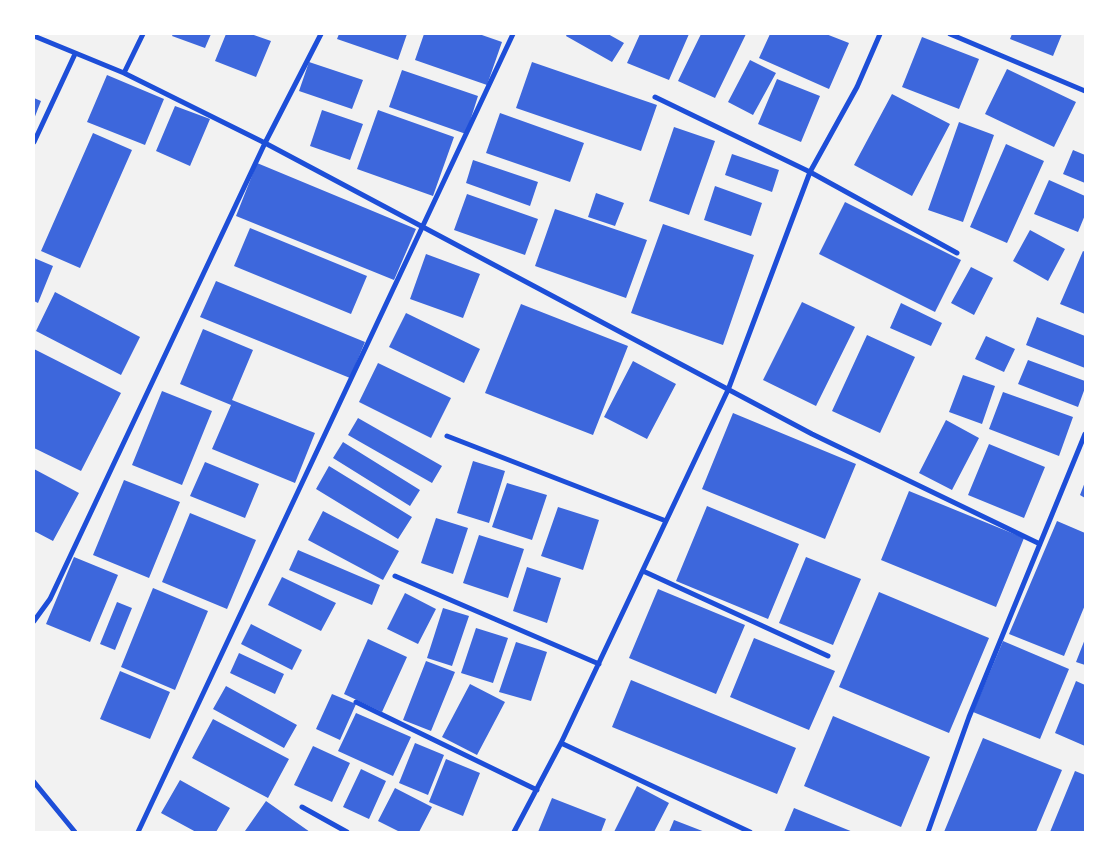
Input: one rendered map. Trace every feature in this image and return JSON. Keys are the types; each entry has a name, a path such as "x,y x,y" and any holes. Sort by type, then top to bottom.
{"street":[{"path":"124,73 143,34"},
{"path":"34,621 50,599 265,143 321,34"},
{"path":"138,832 513,34"},
{"path":"514,832 561,743 728,390 810,172 857,88 880,34"},
{"path":"950,34 1085,91"},
{"path":"34,36 124,73 265,143 812,434 1040,544"},
{"path":"34,142 75,54"},
{"path":"655,96 810,172 956,253"},
{"path":"928,832 969,716 1085,434"},
{"path":"447,436 666,521"},
{"path":"643,570 828,656"},
{"path":"395,576 599,664"},
{"path":"356,702 536,790"},
{"path":"561,743 750,832"},
{"path":"34,782 75,832"},
{"path":"302,808 347,832"}],"building":[{"path":"173,34 211,34 205,48 172,36"},
{"path":"226,34 251,34 271,41 256,77 215,61"},
{"path":"339,34 407,34 398,60 337,39"},
{"path":"424,34 479,34 502,42 487,85 415,60"},
{"path":"567,34 608,34 624,43 612,62 566,36"},
{"path":"640,34 689,34 669,80 627,63"},
{"path":"701,34 746,34 715,98 678,81"},
{"path":"770,34 826,34 849,43 829,89 759,58"},
{"path":"1012,34 1062,34 1053,56 1010,39"},
{"path":"922,37 979,59 959,109 902,87"},
{"path":"750,60 776,73 753,115 728,102"},
{"path":"309,62 363,80 352,109 299,91"},
{"path":"532,62 657,105 641,151 516,108"},
{"path":"1007,69 1076,102 1054,147 985,114"},
{"path":"402,70 478,96 466,134 389,107"},
{"path":"107,75 164,99 145,145 87,122"},
{"path":"777,79 820,96 801,142 758,124"},
{"path":"892,94 950,124 912,196 854,165"},
{"path":"34,98 41,101 34,119"},
{"path":"175,106 210,119 190,166 156,151"},
{"path":"322,110 363,124 350,160 310,146"},
{"path":"378,110 454,137 433,196 357,169"},
{"path":"500,113 584,143 570,182 486,153"},
{"path":"959,122 994,135 963,222 928,210"},
{"path":"674,127 715,141 689,215 649,201"},
{"path":"93,133 132,150 80,268 41,251"},
{"path":"1006,144 1044,161 1007,243 970,227"},
{"path":"1073,150 1085,155 1085,183 1063,174"},
{"path":"732,154 779,170 772,192 725,175"},
{"path":"473,160 538,182 530,206 466,183"},
{"path":"257,163 416,229 394,280 236,216"},
{"path":"1049,180 1085,196 1085,215 1078,232 1034,214"},
{"path":"715,186 762,203 751,236 704,220"},
{"path":"596,193 624,203 615,226 588,217"},
{"path":"467,194 538,219 525,255 454,230"},
{"path":"845,202 961,260 935,312 819,254"},
{"path":"555,209 647,240 626,298 535,266"},
{"path":"663,224 754,255 723,345 631,313"},
{"path":"250,228 367,276 351,314 234,266"},
{"path":"1030,230 1065,249 1048,281 1013,261"},
{"path":"1083,251 1085,252 1085,314 1060,304"},
{"path":"426,254 480,274 463,318 410,299"},
{"path":"34,258 53,266 38,303 34,301"},
{"path":"971,267 993,278 974,315 951,303"},
{"path":"216,281 365,342 350,378 200,317"},
{"path":"55,292 140,337 121,375 36,331"},
{"path":"802,302 855,327 816,406 763,380"},
{"path":"901,303 942,323 931,346 890,328"},
{"path":"521,304 628,346 593,435 485,393"},
{"path":"406,313 480,349 464,383 389,347"},
{"path":"1037,317 1085,336 1085,368 1026,345"},
{"path":"203,329 253,350 232,400 315,433 295,483 212,449 231,405 180,384"},
{"path":"867,335 915,357 880,433 832,411"},
{"path":"986,336 1015,349 1004,372 975,359"},
{"path":"34,349 121,393 81,471 34,448"},
{"path":"1028,360 1085,381 1085,388 1078,407 1018,384"},
{"path":"633,361 676,384 647,439 604,417"},
{"path":"378,363 451,398 431,438 359,402"},
{"path":"963,375 995,386 982,424 949,412"},
{"path":"162,391 212,411 182,485 132,465"},
{"path":"1003,392 1073,417 1059,456 989,429"},
{"path":"733,413 856,464 825,539 702,489"},
{"path":"358,418 442,466 432,483 348,435"},
{"path":"946,420 979,438 952,490 919,473"},
{"path":"343,442 420,490 410,506 333,458"},
{"path":"989,444 1045,467 1024,518 968,495"},
{"path":"473,461 505,471 489,523 457,513"},
{"path":"205,462 259,484 245,518 190,496"},
{"path":"329,466 412,517 398,539 316,489"},
{"path":"34,469 79,493 53,541 34,531"},
{"path":"124,480 180,502 149,578 93,555"},
{"path":"1085,482 1085,498 1080,495"},
{"path":"507,483 547,495 532,540 492,527"},
{"path":"909,491 1024,538 996,607 881,560"},
{"path":"707,506 799,544 768,619 676,581"},
{"path":"558,507 599,520 583,570 541,556"},
{"path":"323,511 399,551 383,580 308,540"},
{"path":"190,513 256,540 227,609 162,582"},
{"path":"436,518 468,528 453,574 421,563"},
{"path":"1057,521 1085,533 1085,605 1064,656 1009,634"},
{"path":"479,535 524,549 508,598 463,583"},
{"path":"298,550 380,585 372,605 289,570"},
{"path":"74,557 118,575 90,642 46,624"},
{"path":"806,557 861,579 833,645 779,623"},
{"path":"527,567 561,578 547,623 513,611"},
{"path":"282,577 336,603 321,631 268,605"},
{"path":"153,588 208,611 175,690 121,667"},
{"path":"658,589 745,625 716,694 629,658"},
{"path":"879,592 989,638 949,733 839,687"},
{"path":"405,593 436,609 418,644 387,629"},
{"path":"117,602 132,608 115,650 100,644"},
{"path":"443,608 469,616 452,666 427,658"},
{"path":"251,624 302,650 292,670 241,644"},
{"path":"476,628 508,638 493,683 461,673"},
{"path":"754,638 835,671 809,730 730,697"},
{"path":"368,639 407,657 382,712 344,694"},
{"path":"1085,639 1085,665 1076,662"},
{"path":"1003,641 1069,669 1040,739 973,712"},
{"path":"516,642 547,652 531,701 499,692"},
{"path":"239,653 284,674 275,694 230,673"},
{"path":"426,661 455,672 431,731 403,720"},
{"path":"120,671 170,692 150,739 100,719"},
{"path":"631,680 796,748 777,794 612,727"},
{"path":"1076,681 1085,685 1085,746 1055,733"},
{"path":"470,684 505,702 477,755 442,737"},
{"path":"226,686 297,725 284,748 213,709"},
{"path":"332,694 356,704 340,740 316,729"},
{"path":"356,713 411,737 393,776 338,751"},
{"path":"833,716 930,757 901,827 804,786"},
{"path":"213,719 289,759 268,798 192,758"},
{"path":"983,738 1062,770 1036,832 944,832"},
{"path":"415,743 444,755 428,795 399,783"},
{"path":"313,746 350,763 332,802 294,785"},
{"path":"446,759 480,773 463,816 429,802"},
{"path":"361,769 386,781 369,819 343,807"},
{"path":"1075,771 1085,775 1085,832 1050,832"},
{"path":"180,780 230,808 216,832 196,832 161,813"},
{"path":"637,786 669,803 654,832 614,832"},
{"path":"395,788 432,807 419,832 400,832 378,821"},
{"path":"552,798 606,819 601,832 538,832"},
{"path":"266,801 310,832 245,831"},
{"path":"794,808 853,832 784,832"},
{"path":"674,820 705,832 669,832"}]}
